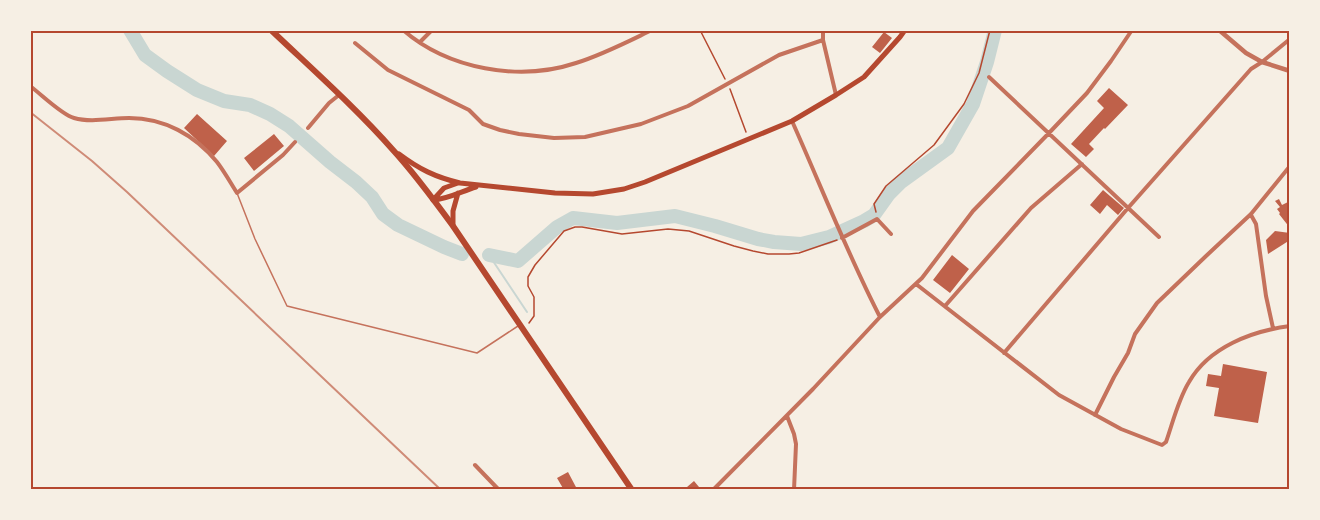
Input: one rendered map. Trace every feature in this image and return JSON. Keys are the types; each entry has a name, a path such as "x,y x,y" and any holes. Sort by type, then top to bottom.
{"main road":[{"path":"271,30 393,149 453,226 632,490"},
{"path":"393,149 426,172 460,183 571,195 610,192 645,182 792,121 864,77 905,30"},
{"path":"433,200 444,188 460,183"},
{"path":"433,200 447,198 481,186"},
{"path":"453,226 453,211 458,193"}],"street":[{"path":"403,30 435,51 465,64 506,71 533,72 575,64 652,30"},
{"path":"420,42 432,30"},
{"path":"823,30 823,40 836,95"},
{"path":"713,490 787,416 880,317 916,284 973,211 1086,93 1132,30"},
{"path":"1219,30 1262,62 1290,71"},
{"path":"1004,353 1251,69 1290,39"},
{"path":"355,43 388,70 469,110 483,124 500,130 554,138 585,137 641,124 688,106 779,55 823,40"},
{"path":"989,77 1159,237"},
{"path":"30,86 63,112 75,118 90,120 134,118 153,121 188,135 217,162 237,193 296,142"},
{"path":"308,128 329,103 339,95"},
{"path":"792,121 842,238 880,317"},
{"path":"945,306 1031,208 1082,164"},
{"path":"1095,415 1128,353 1135,334 1157,303 1251,214 1290,166"},
{"path":"1251,214 1256,224 1273,328"},
{"path":"842,238 878,219 891,234"},
{"path":"916,284 1059,395 1121,429 1162,445 1166,442 1187,384 1204,362 1216,351 1243,339 1273,328 1290,326"},
{"path":"787,416 796,444 794,490"},
{"path":"475,465 499,490"}],"lane":[{"path":"237,193 255,239 288,306 477,353 520,325"}],"path":[{"path":"700,30 728,84 744,127"},
{"path":"878,219 874,204 886,186 934,145 964,104 979,74 990,30"},
{"path":"520,325 528,324 534,316 534,297 528,285 528,277 535,265 564,231 575,227 622,234 668,230 688,231 744,249 768,254 799,253 842,238"}],"building":[{"path":"884,32 892,38 880,53 872,47"},
{"path":"1109,88 1128,105 1089,144 1094,149 1086,157 1071,144 1104,108 1097,101"},
{"path":"197,114 227,141 214,156 184,128"},
{"path":"274,134 284,146 254,171 244,158"},
{"path":"1103,190 1124,208 1118,215 1107,205 1100,214 1090,205"},
{"path":"1279,199 1282,205 1290,201 1290,228 1277,209 1280,207 1275,201"},
{"path":"1275,231 1290,233 1290,240 1268,254 1266,240"},
{"path":"952,255 969,269 950,293 933,280"},
{"path":"1223,364 1267,372 1258,423 1214,416 1219,388 1206,386 1208,374 1221,376"},
{"path":"568,472 577,489 564,490 557,478"},
{"path":"694,481 699,487 696,490 690,490 687,487"}],"waterway":[{"path":"130,30 145,55 167,71 197,90 224,101 250,105 270,114 289,126 356,182 372,197 383,214 398,225 462,254"},
{"path":"489,255 518,261 557,227 573,218 617,223 675,216 774,242 801,244 829,237 874,215 901,182 948,148 973,104 995,30"},
{"path":"489,255 527,312"}],"railway":[{"path":"30,112 127,192 441,490"}]}
